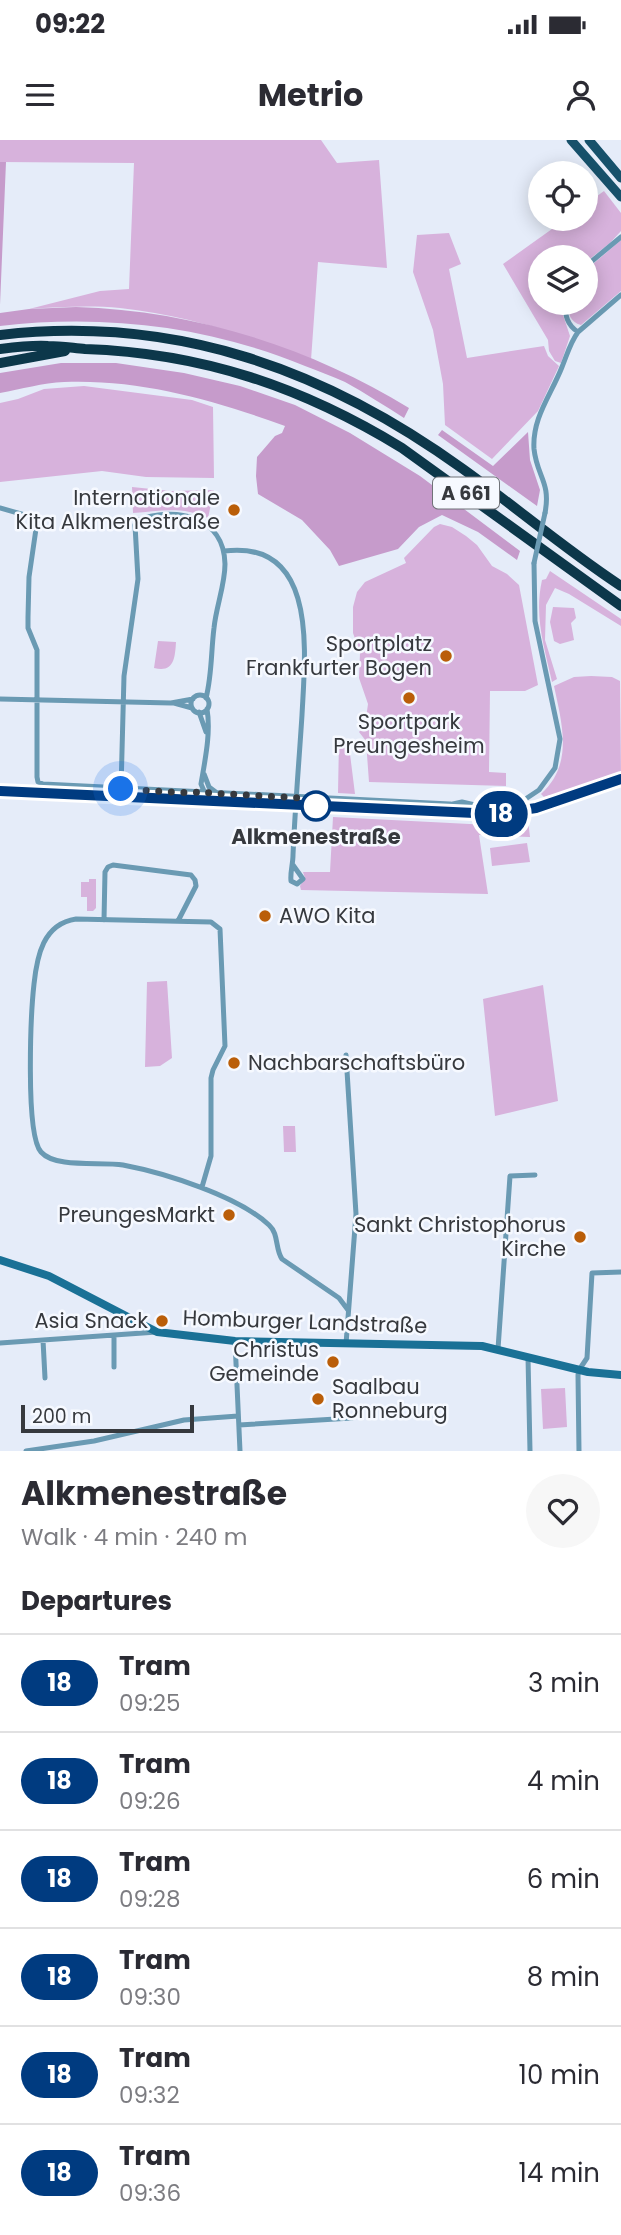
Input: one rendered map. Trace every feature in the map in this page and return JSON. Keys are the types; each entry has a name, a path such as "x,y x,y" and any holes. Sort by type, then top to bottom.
{"highway":[{"name":"A 661","path":"0,335 48,331 134,334 210,347 285,369 355,401 412,434 621,586"},
{"name":"A 661","path":"0,349 48,346 136,352 207,364 257,377 327,406 402,448 621,606"},
{"name":"A 661","path":"0,363 80,349"}],"main road":[{"path":"571,140 621,198"},
{"path":"589,140 621,178"}],"street":[{"path":"598,257 621,237"},
{"path":"0,508 32,517 37,522 29,577 28,628 37,650 38,782 191,793 204,791 450,804 480,811 518,804 533,795 551,775 559,754 558,728 535,621 534,563 548,494 536,462 535,427 569,346 578,332 621,295"},
{"path":"565,315 578,332"},
{"path":"121,789 124,676 138,579 136,521 180,514 194,517 216,534 224,551 223,579 209,676 203,696"},
{"path":"224,551 242,549 258,552 271,559 289,579 300,606 305,644 293,865"},
{"path":"0,699 171,703 203,696"},
{"path":"203,696 208,702 204,774 201,784 204,791"},
{"path":"192,699 192,708"},
{"path":"171,703 199,712 207,735"},
{"path":"199,712 207,709"},
{"path":"204,774 209,786 217,793"},
{"path":"104,920 105,872 113,864 191,875 195,886 178,921"},
{"path":"202,1187 212,1156 211,1078 225,1046 220,929 211,922 76,919 63,923 45,938 38,956 33,991 31,1052 33,1115 38,1150 58,1161 122,1165 202,1187 238,1205 275,1232 278,1253 282,1259 339,1298 348,1310"},
{"path":"345,1055 356,1214 346,1344"},
{"path":"498,1349 510,1176 535,1175"},
{"name":"Homburger Landstraße","path":"0,1260 49,1276 157,1332 235,1340 464,1345 498,1349 579,1370 621,1375"},
{"path":"579,1451 579,1370 587,1358 592,1273 621,1272"},
{"path":"0,1343 157,1332"},
{"path":"114,1336 114,1367"},
{"path":"43,1340 45,1378"},
{"path":"235,1340 240,1451"},
{"path":"528,1357 530,1451"},
{"path":"26,1451 94,1441 184,1420 238,1416"},
{"path":"239,1425 352,1418"}],"shaded area":[{"path":"0,140 321,140 337,163 379,160 387,268 318,262 311,360 217,328 145,311 97,307 29,309 100,291 129,289 134,163 0,162"},
{"path":"0,162 6,162 0,305"},
{"path":"604,191 621,213 621,231 598,252 598,245 530,245 549,231 598,231 598,195"},
{"path":"449,233 461,264 449,269 467,358 544,346 548,356 559,366 538,411 492,459 445,425 443,384 433,330 413,272 417,235"},
{"path":"621,240 621,291 598,311 598,260"},
{"path":"528,246 528,306 503,264"},
{"path":"76,307 163,315 248,336 331,367 409,408 404,418 345,382 268,352 193,333 117,323 0,326 0,313"},
{"path":"533,315 563,315 570,336 561,363 555,361 549,351 548,340"},
{"path":"569,315 593,315 581,325"},
{"path":"61,363 116,363 184,373 240,386 295,405 350,433 420,476 520,551 517,560 478,532 442,515 419,527 398,549 339,566 330,550 302,520 258,494 257,457 275,436 282,433 285,426 204,400 121,384 64,382 0,393 0,373"},
{"path":"84,386 192,400 213,407 214,478 146,477 102,471 0,482 0,403 44,389"},
{"path":"442,430 493,466 528,432 530,460 540,490 537,506 438,435"},
{"path":"132,487 171,491 214,490 208,518 180,511 133,513"},
{"name":"Sportplatz Frankfurter Bogen","path":"440,524 452,527 466,536 477,545 492,566 519,585 538,685 525,691 490,691 489,772 506,773 506,786 369,782 366,741 359,732 365,725 368,704 359,678 360,653 353,633 353,607 357,592 365,582 406,563 404,558"},
{"path":"550,571 621,619 621,626 555,588 546,605 545,640 557,679 552,682 541,631 539,606 542,580 546,579"},
{"path":"553,607 574,608 576,618 571,623 574,640 560,644 554,641 550,622"},
{"path":"158,641 176,642 172,663 161,669 154,668"},
{"path":"574,677 612,677 620,681 621,777 553,802 550,795 544,797 541,794 558,770 562,757 562,729 554,686"},
{"path":"339,740 346,740 355,794 338,793"},
{"path":"333,817 489,825 528,820 530,837 479,835 488,894 301,890 300,886 305,878 303,872 330,872"},
{"path":"527,843 530,862 492,866 490,848"},
{"path":"89,879 96,879 96,908 93,911 87,911 87,897 81,897 81,882 89,882"},
{"path":"167,981 172,1058 160,1066 145,1067 147,982"},
{"path":"543,985 558,1101 495,1116 483,999"},
{"path":"283,1126 295,1126 296,1152 284,1152"},
{"path":"565,1388 567,1427 543,1429 541,1389"}],"tram line":[{"path":"0,791 496,814 536,808 621,779"},
{"name":"18","path":"0,791 496,814 536,808 621,779"}],"place":[{"name":"Internationale Kita Alkmenestraße","path":"234,510"},
{"name":"Sportplatz Frankfurter Bogen","path":"446,656"},
{"name":"Sportpark Preungesheim","path":"409,698"},
{"name":"Alkmenestraße","path":"316,806"},
{"name":"AWO Kita","path":"265,916"},
{"name":"Nachbarschaftsbüro","path":"234,1063"},
{"name":"PreungesMarkt","path":"229,1215"},
{"name":"Sankt Christophorus Kirche","path":"580,1237"},
{"name":"Asia Snack","path":"162,1321"},
{"name":"Christus Gemeinde","path":"333,1362"},
{"name":"Saalbau Ronneburg","path":"318,1399"}],"route":[{"path":"121,789 191,793 204,791 320,799 316,806"}]}
